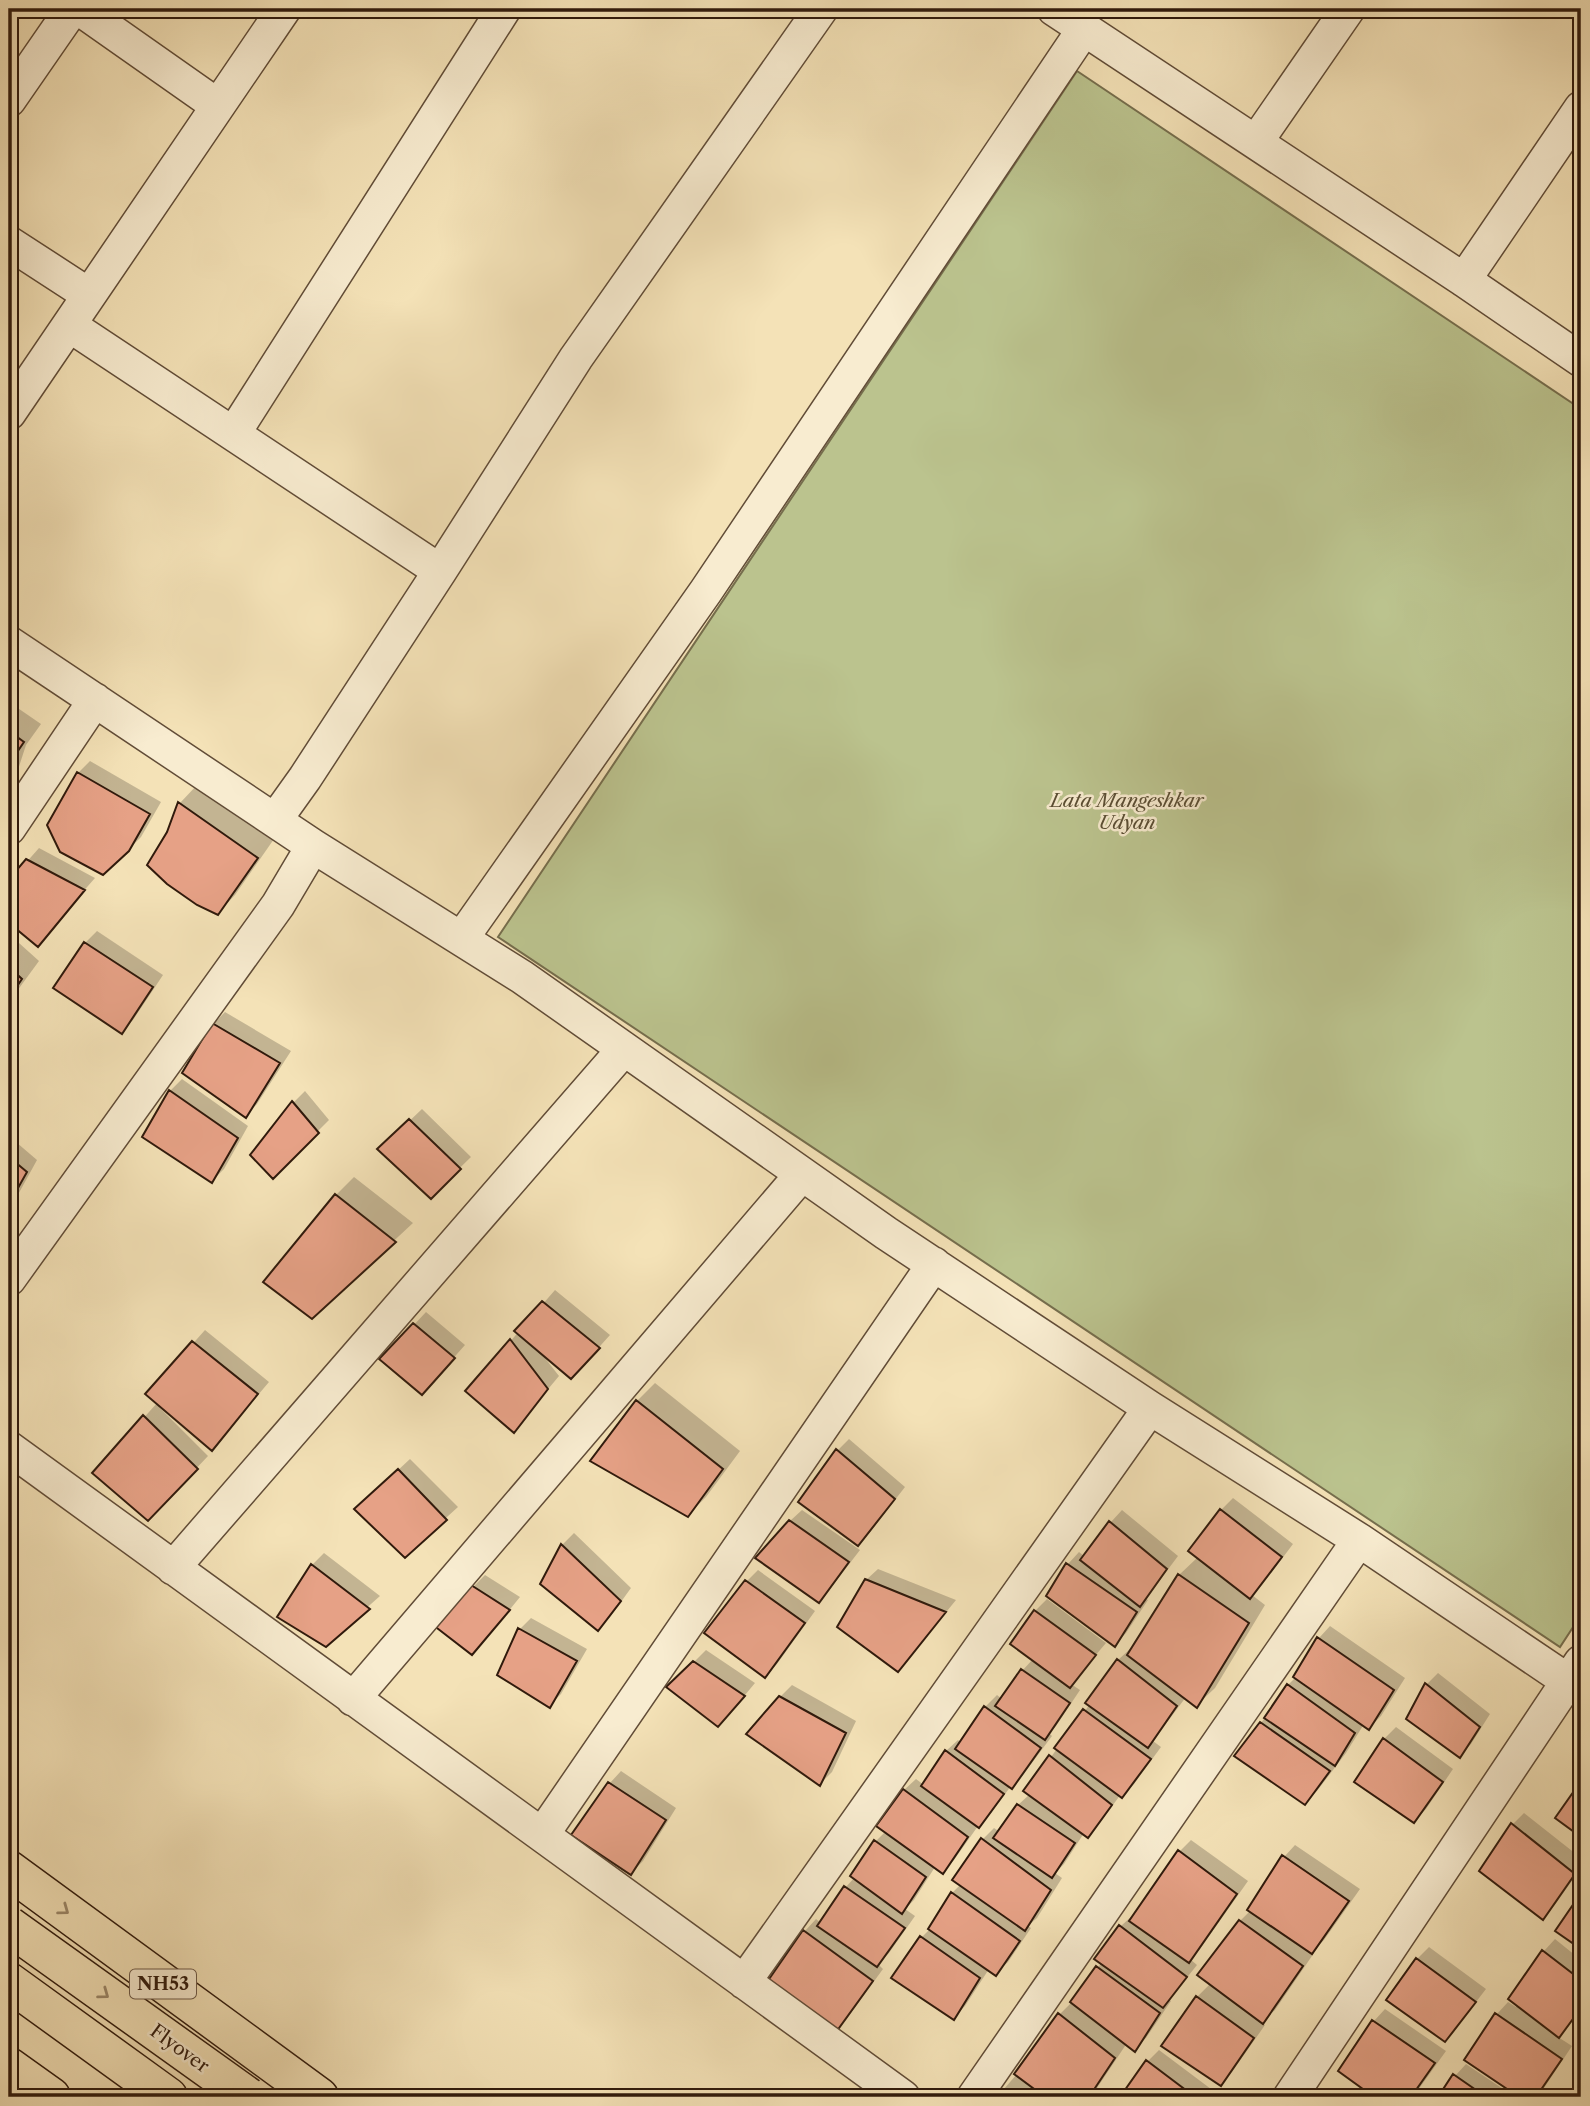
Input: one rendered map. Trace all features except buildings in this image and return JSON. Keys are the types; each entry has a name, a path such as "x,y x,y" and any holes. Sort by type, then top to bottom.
{"main road":[{"name":"NH53","path":"9,1870 319,2097"},
{"name":"Flyover","path":"9,1926 248,2097"},
{"path":"9,1982 168,2097"},
{"path":"9,2067 51,2097"}],"street":[{"path":"9,100 72,9"},
{"path":"80,9 218,106"},
{"path":"9,413 284,9"},
{"path":"234,433 505,9"},
{"path":"275,820 440,571 576,358 821,9"},
{"path":"1055,9 1581,360"},
{"path":"1256,142 1348,9"},
{"path":"462,938 706,591 1084,29"},
{"path":"1464,280 1581,108"},
{"path":"9,243 89,295"},
{"path":"69,325 440,571"},
{"path":"9,643 313,846 522,977 802,1174 1150,1408 1577,1677 1290,2097"},
{"path":"9,828 95,700"},
{"path":"9,1279 278,905 313,846"},
{"path":"173,1568 624,1049"},
{"path":"353,1699 802,1174"},
{"path":"542,1835 934,1264"},
{"path":"744,1982 1150,1408"},
{"path":"9,1448 904,2097"},
{"path":"974,2097 1359,1539"},
{"path":"248,2097 266,2060"}],"green space":[{"name":"Lata Mangeshkar Udyan","path":"1077,71 1581,409 1581,1615 1560,1647 498,937"}]}
